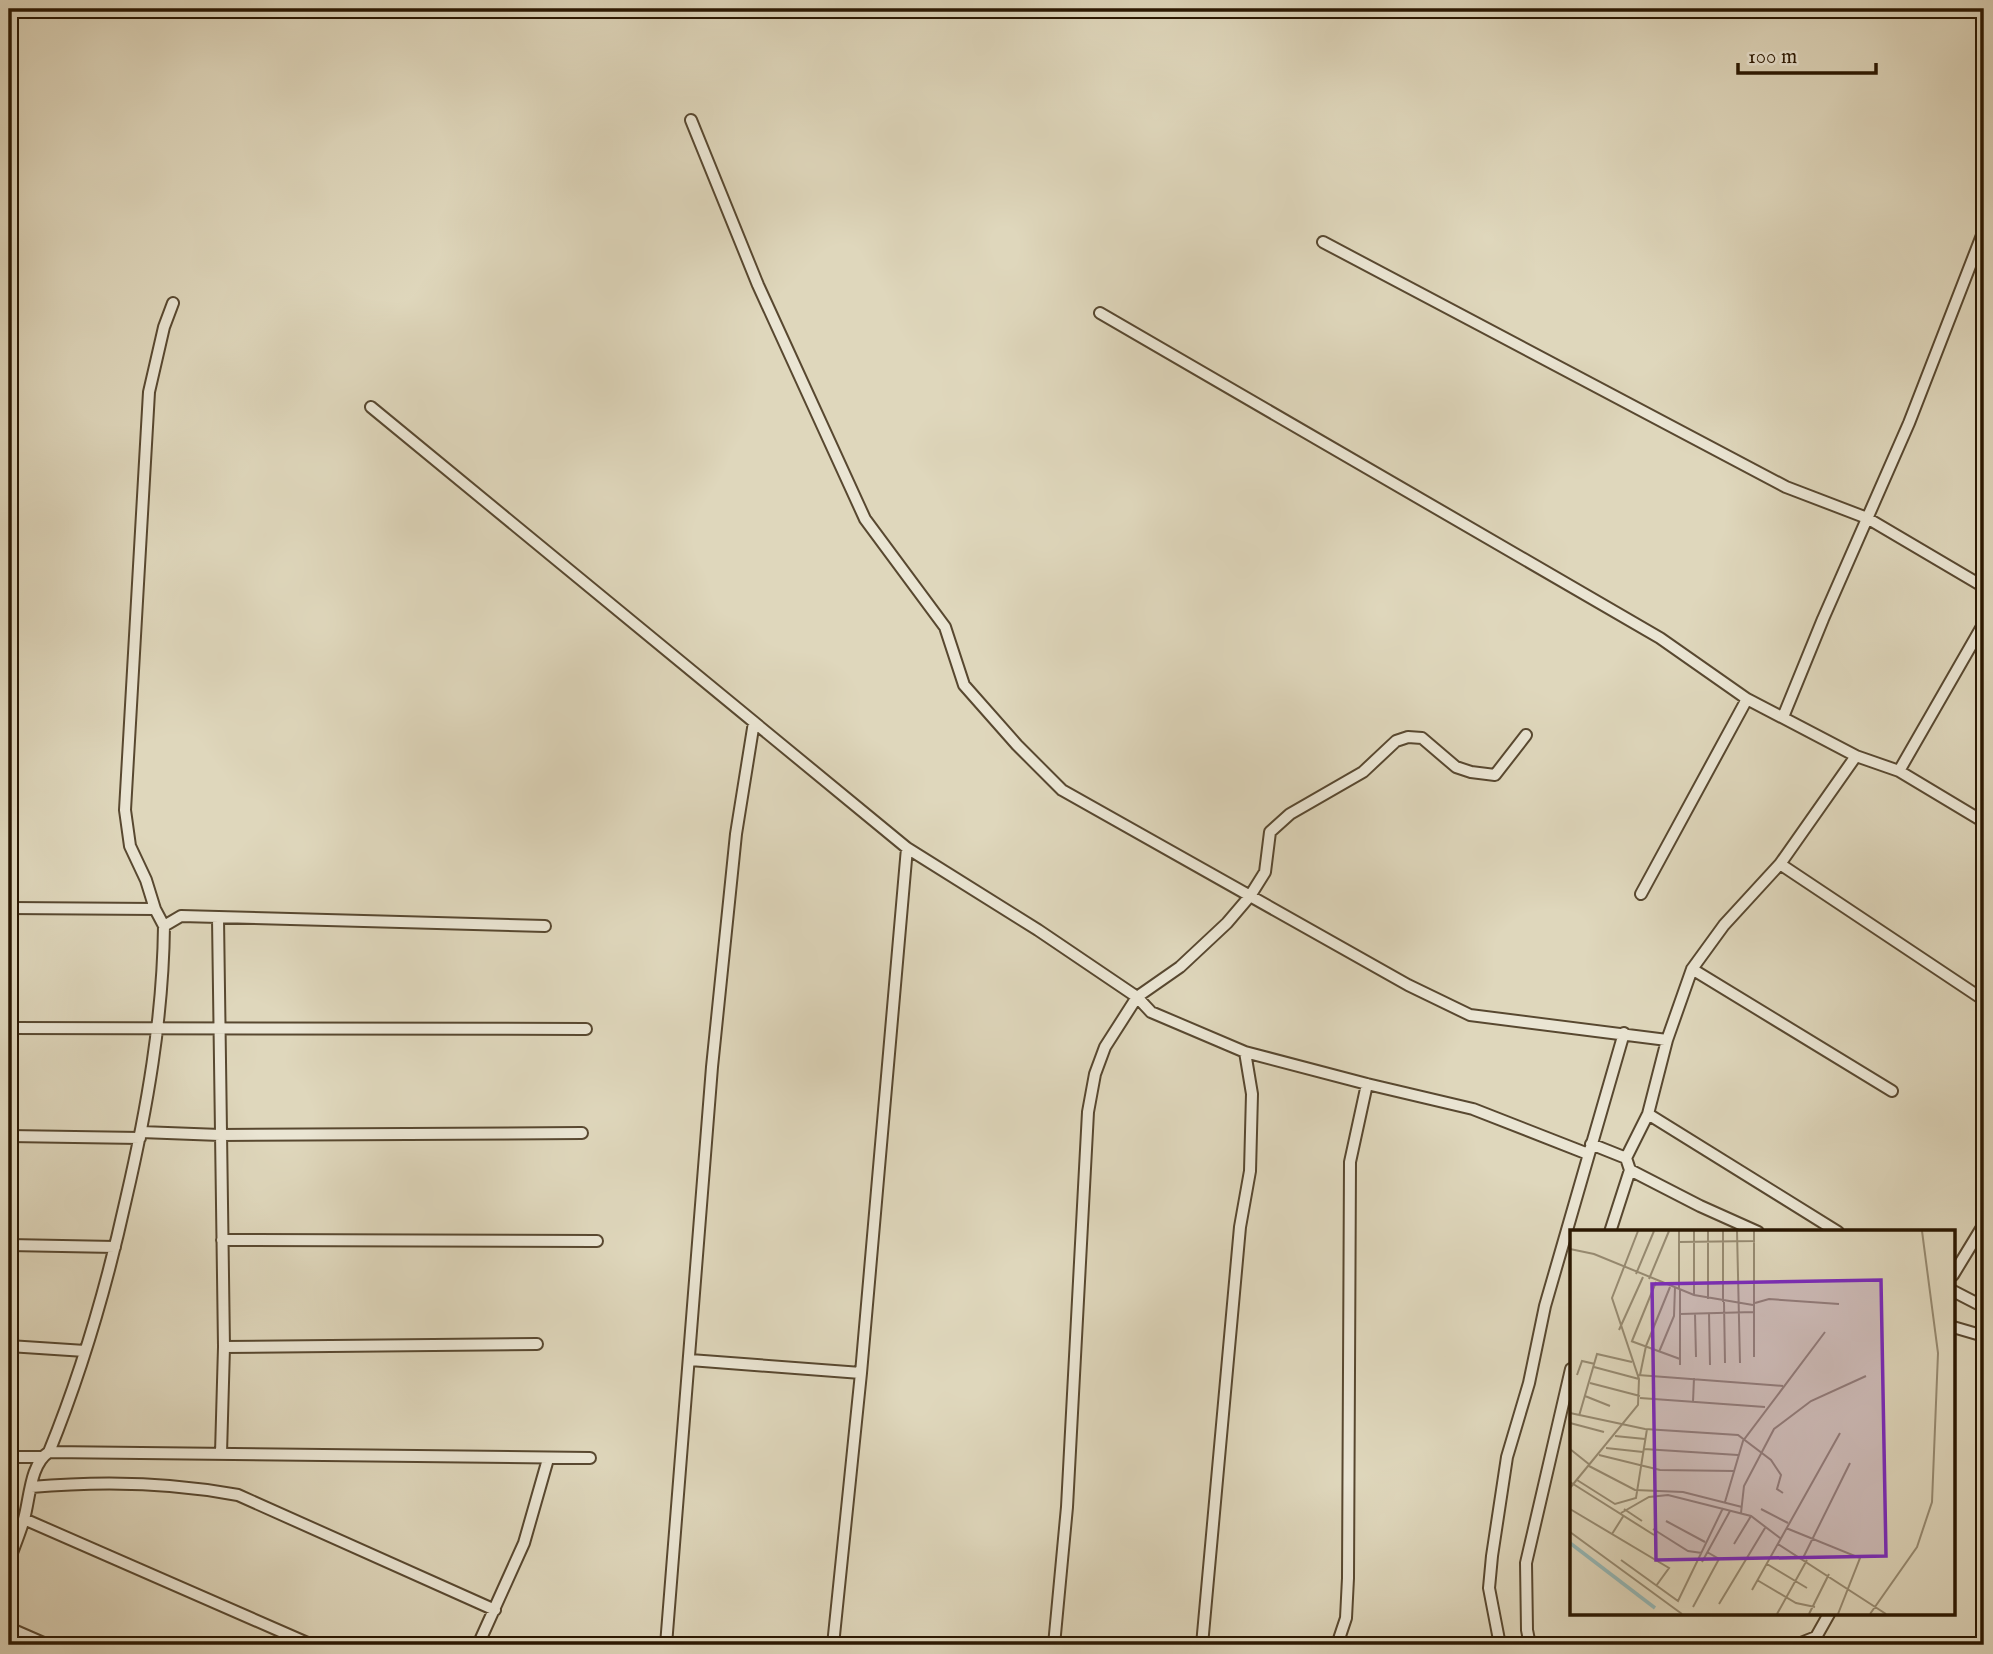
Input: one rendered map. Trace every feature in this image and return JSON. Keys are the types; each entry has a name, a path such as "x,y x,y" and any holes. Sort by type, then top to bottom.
{"street":[{"path":"691,120 758,285 865,519 945,627 964,685 1017,745 1062,790 1408,985 1470,1015 1667,1040"},
{"path":"1783,718 1909,423 1984,230"},
{"path":"1323,242 1786,486 1867,518 1984,587"},
{"path":"9,1561 24,1519 31,1486 85,1351 115,1247 141,1135 158,1028 164,926 130,846 125,810 149,392 164,327 173,303"},
{"path":"1100,313 1660,638 1747,699 1856,756 1899,771 1984,822"},
{"path":"371,407 907,848 1038,930 1137,997 1151,1012 1245,1052 1473,1109 1590,1149 1626,1158"},
{"path":"1899,771 1984,623"},
{"path":"1641,894 1747,699"},
{"path":"666,1645 712,1067 736,834 754,722"},
{"path":"1054,1645 1067,1507 1088,1112 1095,1074 1105,1047 1137,997 1180,967 1227,923 1250,895 1265,872 1270,832 1290,814 1363,772 1396,741 1408,737 1422,738 1456,767 1495,775 1526,735"},
{"path":"1610,1230 1630,1170 1626,1158 1648,1114 1667,1040 1692,969 1724,925 1780,864 1856,756"},
{"path":"833,1645 861,1373 907,848"},
{"path":"1780,864 1984,1000"},
{"path":"9,908 155,909"},
{"path":"164,926 181,916 545,926"},
{"path":"218,918 225,1347 221,1453"},
{"path":"1692,969 1892,1090"},
{"path":"9,1028 586,1029"},
{"path":"1500,1645 1489,1588 1507,1457 1528,1384 1545,1306 1624,1033"},
{"path":"1202,1645 1240,1227 1250,1171 1252,1094 1245,1052"},
{"path":"1337,1645 1346,1618 1348,1578 1350,1162 1367,1084"},
{"path":"1648,1114 1835,1230"},
{"path":"9,1136 582,1133"},
{"path":"1630,1170 1754,1230"},
{"path":"1954,1273 1984,1224"},
{"path":"222,1240 597,1241"},
{"path":"9,1245 115,1247"},
{"path":"1954,1291 1984,1307"},
{"path":"1954,1327 1984,1336"},
{"path":"225,1347 537,1344"},
{"path":"9,1346 85,1351"},
{"path":"690,1360 861,1373"},
{"path":"1530,1645 1527,1630 1526,1563 1570,1373"},
{"path":"9,1457 221,1453 590,1458"},
{"path":"478,1645 524,1543 548,1459"},
{"path":"31,1486 83,1482 202,1489 238,1495 495,1610"},
{"path":"24,1519 312,1645"},
{"path":"1796,1645 1816,1637 1828,1616"},
{"path":"9,1628 48,1645"}]}
